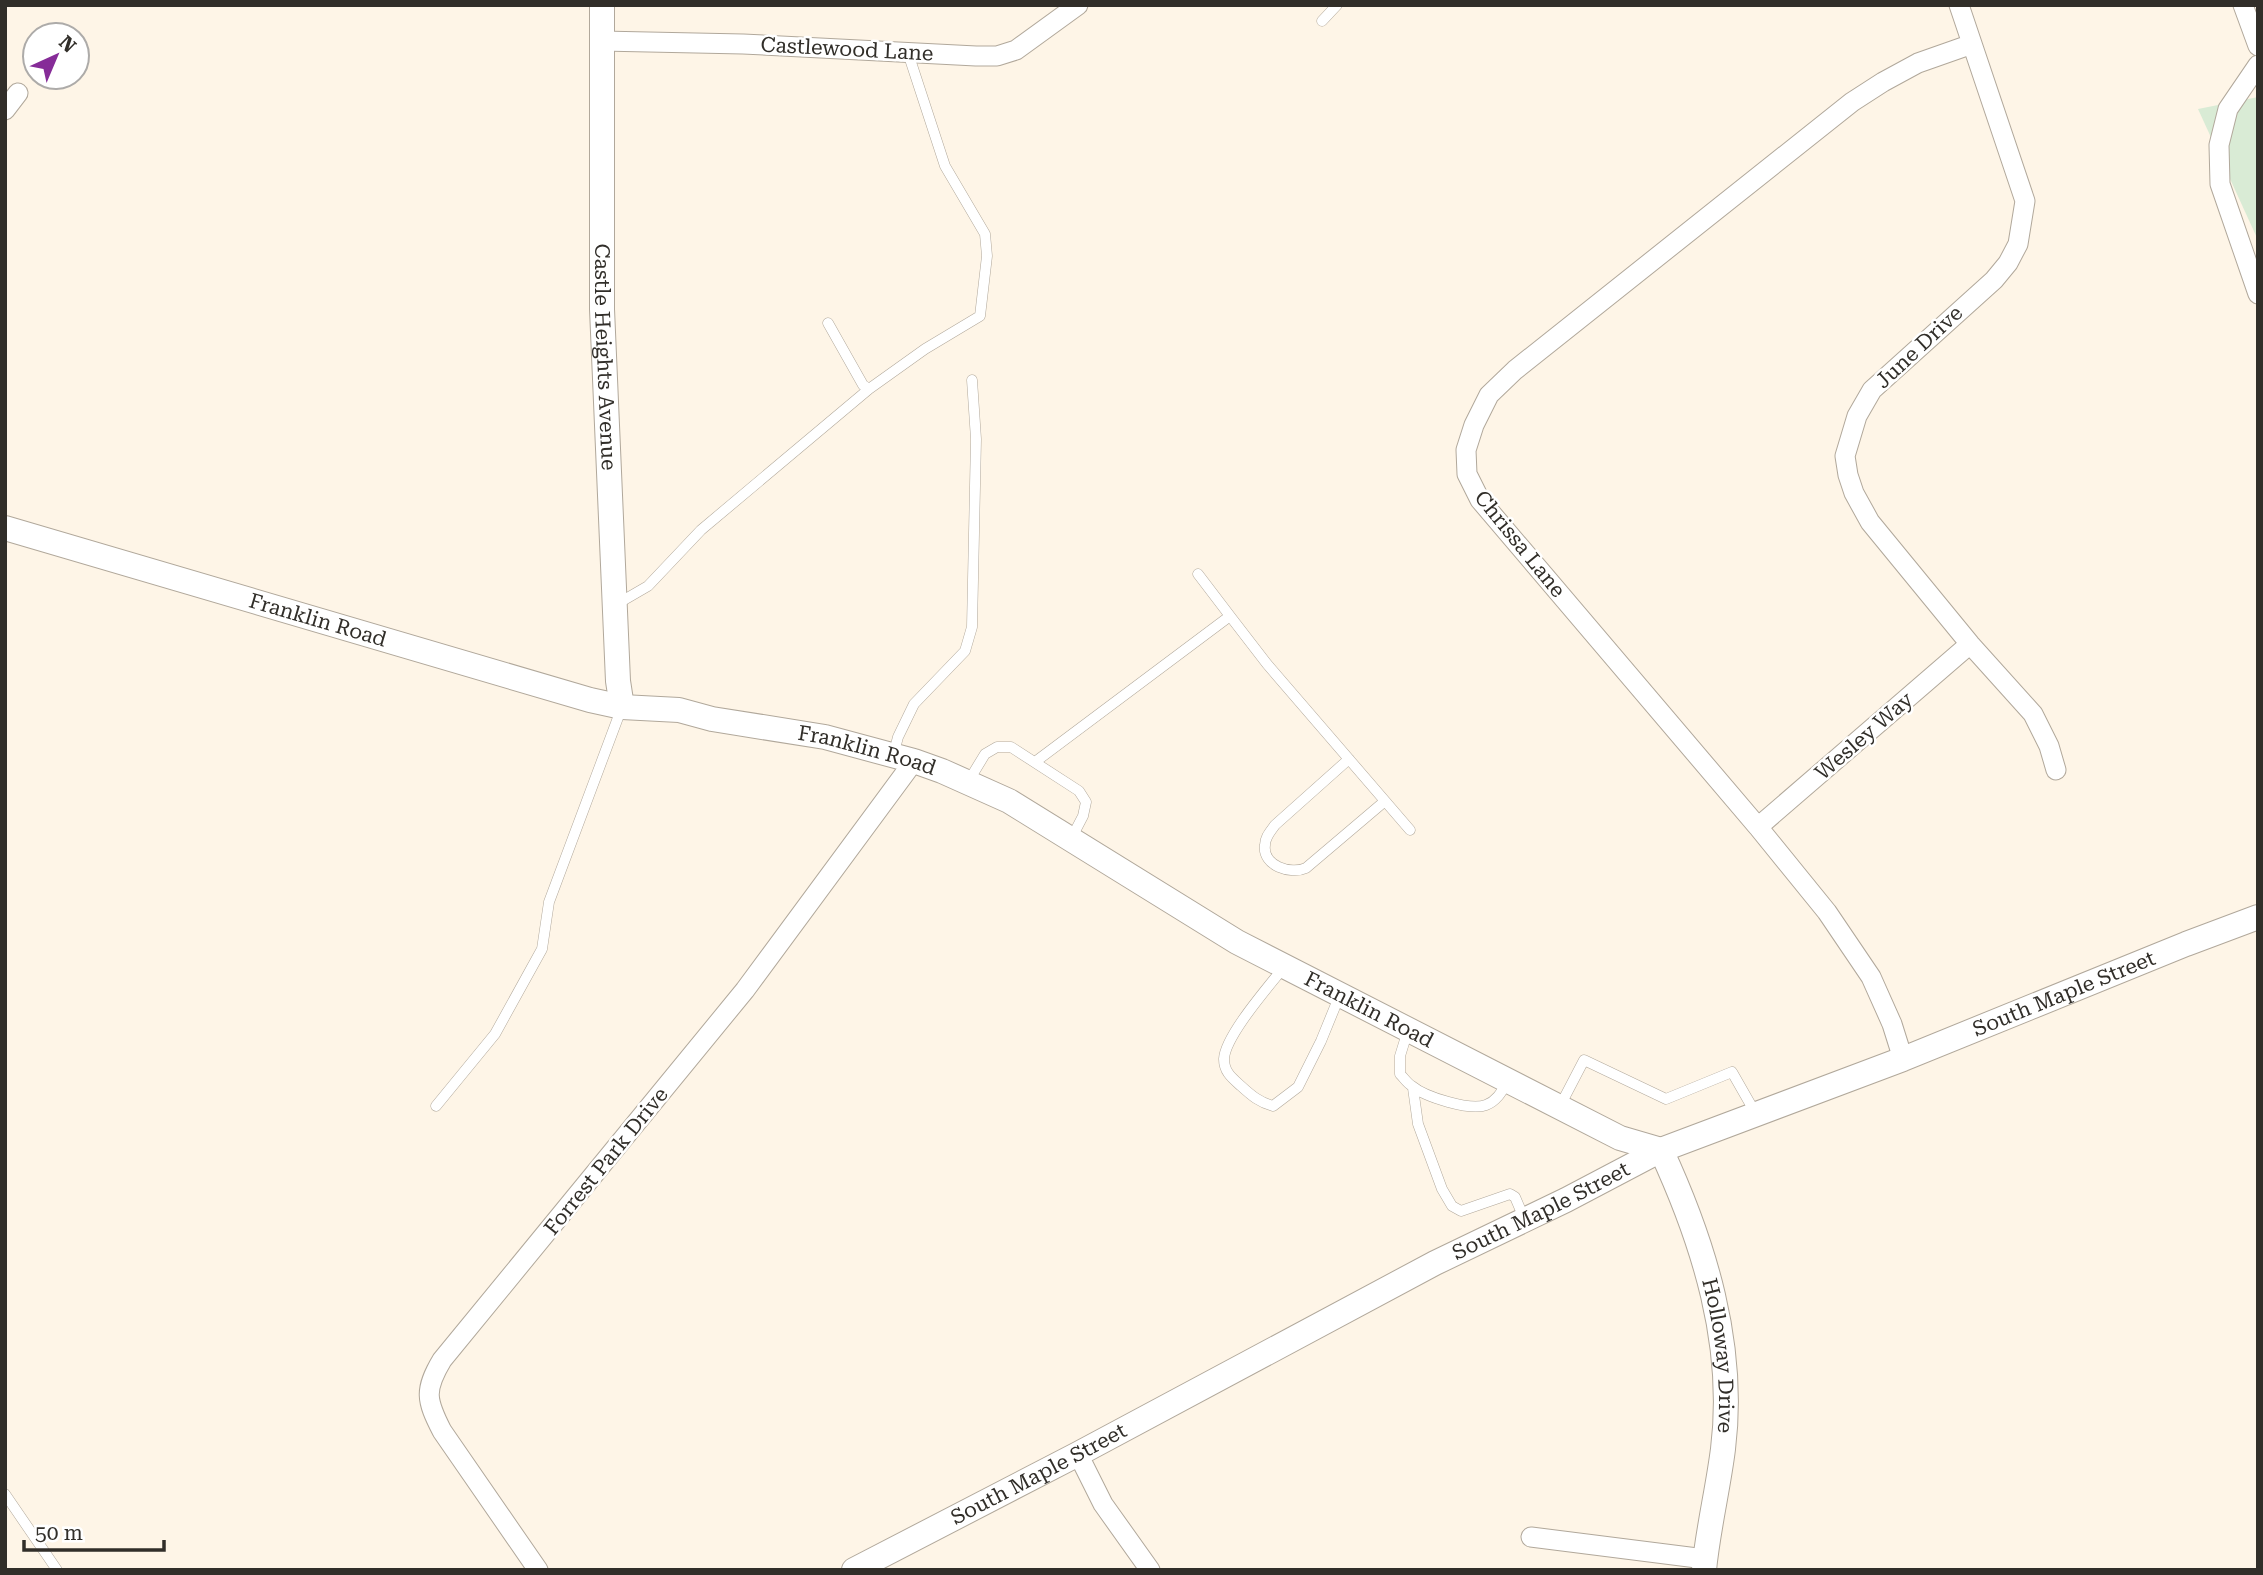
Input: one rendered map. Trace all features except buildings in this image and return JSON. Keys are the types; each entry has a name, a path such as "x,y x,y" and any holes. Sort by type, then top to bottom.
{"street":[{"name":"Castle Heights Avenue","path":"602,5 602,309 618,681 622,707"},
{"name":"Castlewood Lane","path":"601,41 743,44 997,56 1016,50 1078,5"},
{"name":"June Drive","path":"1959,5 2025,201 2018,244 2008,263 1994,280 1872,390 1857,416 1845,456 1854,493 1870,522 1970,644 2033,713 2049,746 2056,770"},
{"path":"2243,5 2258,46"},
{"name":"Chrissa Lane","path":"1903,1059 1892,1024 1871,977 1826,912 1758,827 1480,500 1467,474 1466,450 1474,425 1489,395 1526,361 1852,102 1882,82 1919,63 1972,44"},
{"path":"2258,65 2228,109 2219,145 2220,184 2258,294"},
{"path":"5,110 18,93"},
{"name":"Franklin Road","path":"5,528 563,692 622,707 679,710 712,719 825,737 904,758 968,782 1009,801 1237,942 1620,1138 1661,1150"},
{"name":"Wesley Way","path":"1758,827 1970,644"},
{"name":"Forrest Park Drive","path":"538,1570 432,1412 428,1396 433,1374 746,990 904,758"},
{"name":"South Maple Street","path":"854,1570 1435,1263 1566,1200 1661,1150 1903,1059 2258,917"},
{"name":"Holloway Drive","path":"1661,1150 1691,1222 1708,1275 1722,1338 1726,1411 1723,1449 1704,1564"},
{"path":"1078,1454 1103,1504 1150,1570"},
{"path":"1531,1537 1704,1564"}],"lane":[{"path":"1322,20 1337,5"},
{"path":"615,605 648,586 701,530 869,389 925,349 979,316 988,256 985,234 944,166 908,52"},
{"path":"828,323 863,385 869,389"},
{"path":"904,758 898,737 914,704 965,651 972,627 976,439 972,380"},
{"path":"1198,574 1266,664 1410,830"},
{"path":"1035,762 1230,616"},
{"path":"436,1106 495,1034 542,949 549,902 622,707"},
{"path":"968,782 985,754 997,747 1011,747 1079,791 1086,803 1083,816 1071,840"},
{"path":"1349,759 1275,825 1267,836 1265,854 1285,871 1298,872 1385,801"},
{"path":"1284,966 1227,1047 1224,1061 1228,1074 1258,1101 1273,1106 1298,1087 1340,995"},
{"path":"1408,1030 1400,1056 1400,1074 1413,1088 1437,1099 1484,1106 1498,1097 1508,1081"},
{"path":"1560,1107 1584,1060 1666,1099 1732,1072 1756,1114"},
{"path":"1413,1088 1419,1124 1442,1189 1452,1206 1461,1211 1510,1194 1515,1197 1524,1220"},
{"path":"5,1494 57,1570"},
{"path":"5,1518 15,1508"}],"green space":[{"path":"2258,97 2258,240 2198,109"}]}
